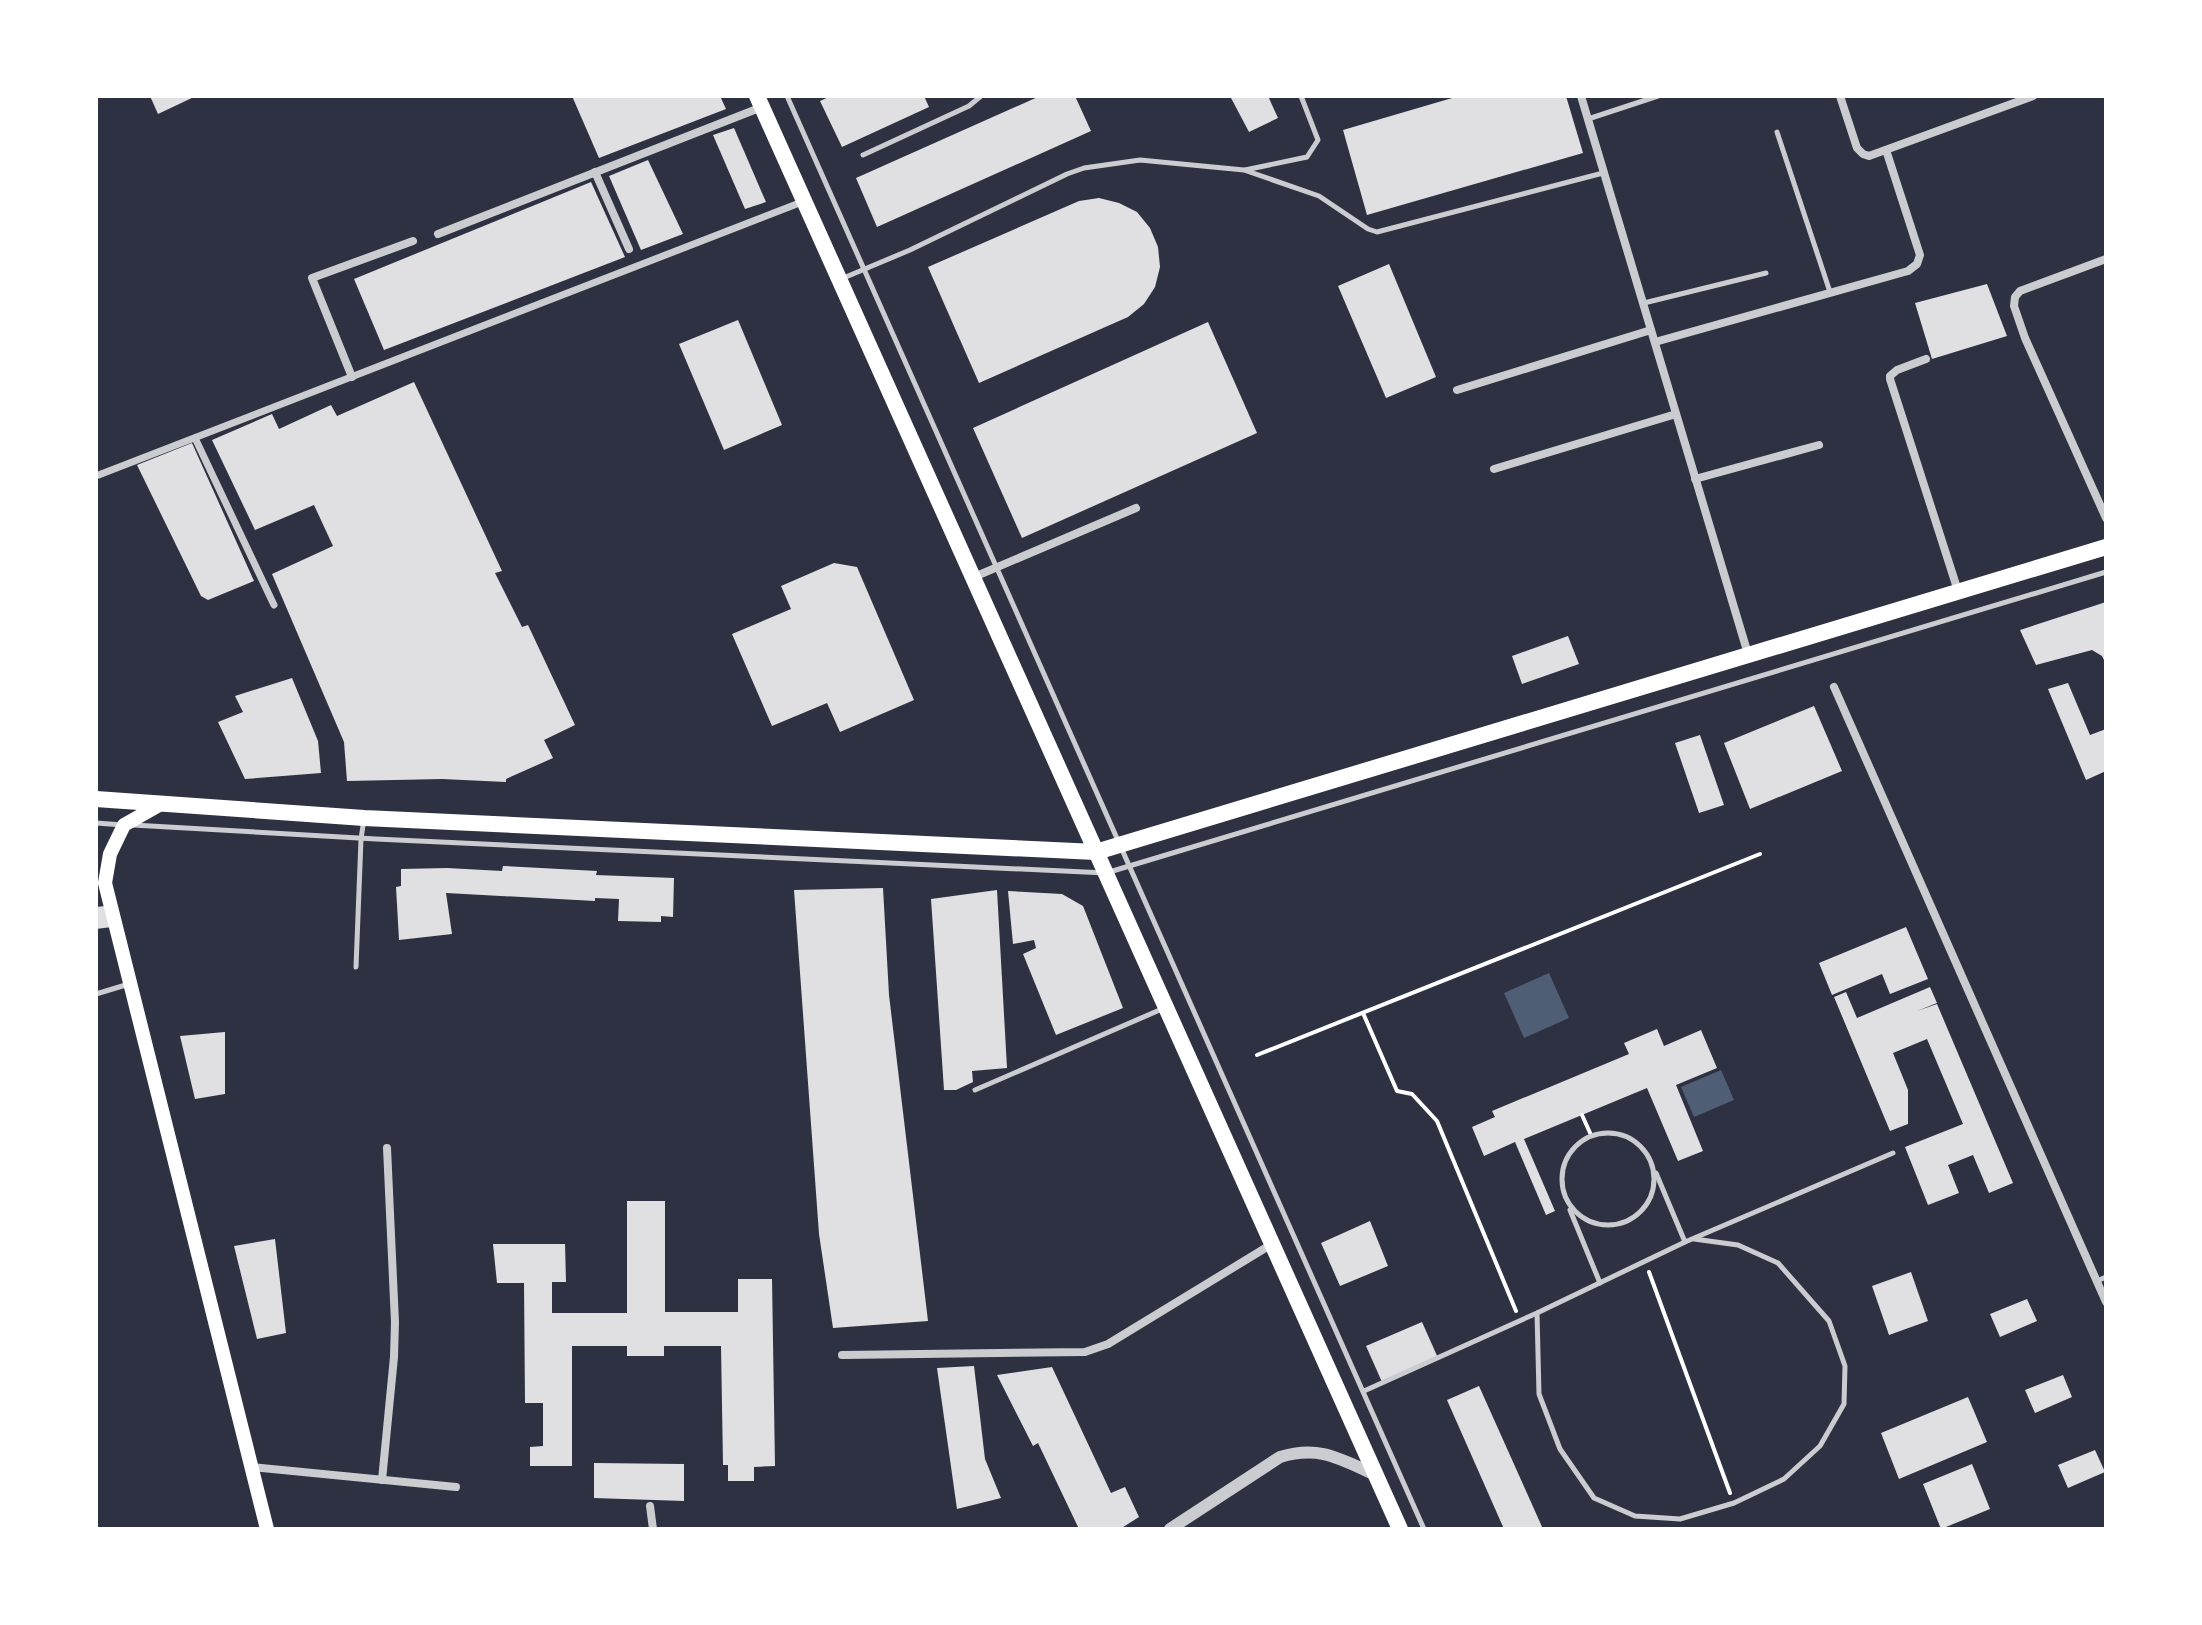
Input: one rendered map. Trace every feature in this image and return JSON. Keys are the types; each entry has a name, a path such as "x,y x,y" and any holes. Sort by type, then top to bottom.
{"main road":[{"path":"759,102 1400,1529"},
{"path":"96,799 364,818 1096,852 2106,547"},
{"path":"161,804 124,825 110,854 105,883 267,1529"}],"street":[{"path":"1581,96 1748,655"},
{"path":"1840,96 1857,148 1869,156 2033,96"},
{"path":"438,234 759,102"},
{"path":"1655,342 1908,271 1917,264 1920,255 1886,150"},
{"path":"570,168 573,180"},
{"path":"595,172 629,249"},
{"path":"96,476 804,201"},
{"path":"352,377 312,278 413,241"},
{"path":"2106,259 2020,291 2015,297 2014,306 2025,338 2106,518"},
{"path":"1457,390 1651,330"},
{"path":"1926,359 1890,376 1959,592"},
{"path":"1494,469 1676,414"},
{"path":"195,438 274,605"},
{"path":"1695,479 1819,445"},
{"path":"973,578 1136,508"},
{"path":"1834,687 2101,1279 2106,1302"},
{"path":"382,1480 395,1322 387,1148"},
{"path":"842,1355 1085,1352 1108,1344 1272,1244"},
{"path":"1170,1529 1280,1457 1300,1451 1330,1454 1376,1475"},
{"path":"252,1467 456,1487"},
{"path":"650,1506 653,1529"}],"lane":[{"path":"787,96 1424,1529"},
{"path":"863,155 969,106 981,96"},
{"path":"1244,170 1307,157 1314,149 1318,140 1301,96"},
{"path":"1588,119 1658,96"},
{"path":"1777,132 1830,293"},
{"path":"840,280 1084,168 1140,160 1244,170 1319,196 1377,232 1604,172"},
{"path":"1643,303 1766,273"},
{"path":"96,823 361,839 1106,873 2106,572"},
{"path":"356,967 364,818"},
{"path":"96,994 130,983"},
{"path":"975,1090 1166,1007"},
{"path":"1600,1283 1561,1184 1562,1169 1568,1155 1577,1143 1591,1135 1606,1132 1621,1134 1635,1141 1646,1152 1685,1242"},
{"path":"1364,1391 1685,1242 1893,1153"},
{"path":"1565,1199 1574,1211 1601,1225 1631,1219 1643,1209 1651,1196 1654,1181 1652,1166"},
{"path":"1537,1313 1539,1394 1560,1449 1594,1498 1635,1516 1680,1519 1734,1503 1784,1479 1820,1446 1844,1404 1845,1366 1829,1321 1778,1263 1738,1245 1694,1239"}],"path":[{"path":"1257,1055 1760,854"},
{"path":"1363,1013 1397,1091 1412,1094 1437,1121 1520,1320"},
{"path":"1582,1115 1591,1135"},
{"path":"1645,1262 1734,1503"}],"water":[{"path":"1549,973 1569,1018 1524,1038 1504,993"},
{"path":"1721,1070 1734,1100 1694,1117 1681,1087"}],"building":[{"path":"150,96 196,96 158,114"},
{"path":"572,96 720,96 726,109 599,158"},
{"path":"831,96 924,96 929,107 842,147 820,101"},
{"path":"1040,96 1075,96 1091,131 877,227 856,178"},
{"path":"1230,96 1268,96 1278,118 1249,132"},
{"path":"1459,96 1566,96 1583,153 1367,215 1343,130"},
{"path":"734,128 766,202 745,209 713,135"},
{"path":"648,160 683,234 641,250 609,176"},
{"path":"591,182 625,257 384,350 354,279"},
{"path":"1099,198 1137,212 1150,228 1158,247 1160,267 1155,287 1144,304 1128,317 979,383 928,267 1079,201"},
{"path":"1389,264 1436,377 1386,398 1338,286"},
{"path":"1987,284 2007,336 1932,359 1915,303"},
{"path":"738,320 782,425 724,450 679,344"},
{"path":"1208,322 1257,433 1022,538 973,428"},
{"path":"414,382 502,571 495,573 522,627 528,625 575,725 544,740 553,758 506,779 506,782 442,779 347,781 344,742 272,574 333,546 314,505 255,530 212,440 272,414 279,429 331,405 337,416"},
{"path":"192,443 254,581 208,600 201,596 137,465"},
{"path":"834,563 857,567 914,700 840,732 827,703 772,726 732,634 791,609 781,586"},
{"path":"2106,602 2106,664 2102,656 2092,650 2036,665 2020,630"},
{"path":"1568,636 1579,664 1522,684 1512,656"},
{"path":"292,678 318,741 321,773 245,779 218,722 243,712 235,696"},
{"path":"2068,683 2090,735 2106,729 2106,771 2086,780 2048,689"},
{"path":"1814,706 1842,771 1750,809 1724,743"},
{"path":"1700,735 1724,805 1699,813 1675,743"},
{"path":"503,866 597,871 596,875 674,878 673,917 661,916 661,922 618,921 619,899 595,898 595,901 446,893 452,934 399,940 396,887 401,886 401,869 502,871"},
{"path":"883,888 889,995 928,1321 833,1328 819,1234 794,890"},
{"path":"997,890 1007,1068 972,1071 973,1082 956,1090 944,1090 931,899"},
{"path":"1008,891 1062,894 1083,906 1123,1008 1056,1035 1023,954 1036,948 1034,940 1013,944"},
{"path":"105,906 112,927 96,929 96,907"},
{"path":"1906,927 1928,979 1890,994 1882,974 1832,995 1819,963"},
{"path":"1930,987 1937,1003 1917,1011 1937,1004 2013,1183 1989,1193 1973,1155 1948,1165 1959,1193 1928,1205 1905,1147 1963,1124 1927,1039 1893,1053 1908,1090 1908,1124 1890,1131 1834,997 1846,992 1857,1018"},
{"path":"1657,1029 1664,1046 1701,1030 1717,1068 1676,1085 1703,1151 1678,1161 1647,1088 1524,1139 1555,1211 1546,1215 1515,1142 1484,1156 1472,1127 1495,1117 1492,1111 1629,1054 1624,1043"},
{"path":"225,1032 225,1094 195,1099 180,1036"},
{"path":"627,1201 665,1201 665,1312 738,1312 738,1279 772,1279 775,1466 754,1467 754,1481 728,1481 728,1465 723,1465 721,1346 664,1346 664,1356 627,1356 627,1346 572,1346 572,1466 530,1466 530,1447 543,1446 543,1403 525,1403 524,1283 497,1283 493,1244 565,1244 566,1282 552,1282 552,1313 627,1313"},
{"path":"1370,1221 1388,1266 1340,1286 1321,1243"},
{"path":"275,1239 286,1333 257,1339 234,1246"},
{"path":"1911,1272 1928,1321 1889,1335 1872,1286"},
{"path":"2027,1299 2037,1321 2000,1337 1990,1314"},
{"path":"1422,1322 1438,1358 1382,1382 1366,1346"},
{"path":"974,1366 985,1459 1001,1498 957,1509 937,1368"},
{"path":"1052,1367 1111,1493 1125,1487 1139,1517 1120,1529 1079,1529 1038,1443 1033,1446 997,1375"},
{"path":"2063,1375 2072,1397 2035,1413 2025,1390"},
{"path":"1479,1386 1543,1529 1504,1529 1447,1400"},
{"path":"1968,1397 1987,1442 1899,1479 1881,1433"},
{"path":"2095,1450 2105,1472 2068,1488 2058,1465"},
{"path":"594,1463 684,1464 684,1501 594,1498"},
{"path":"1972,1464 1990,1509 1941,1529 1923,1484"}]}
